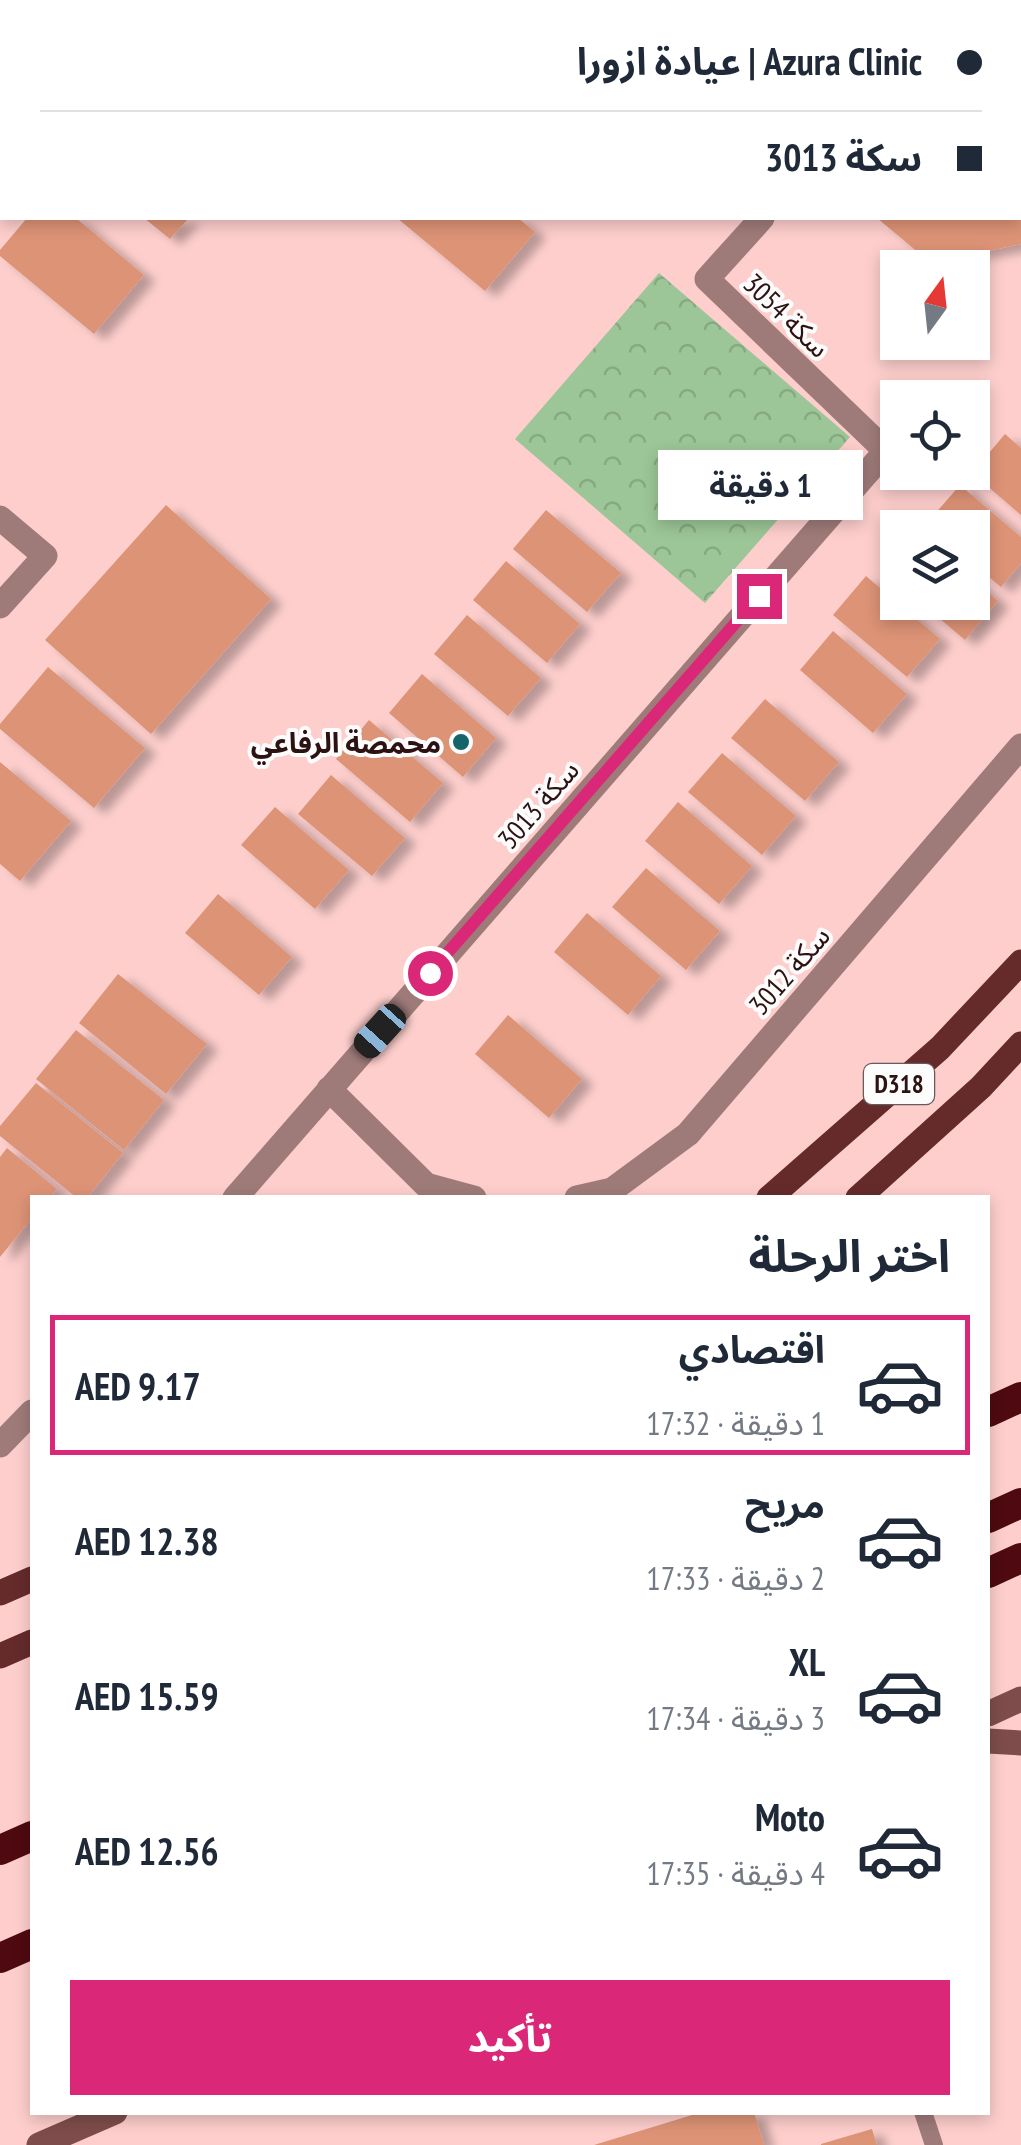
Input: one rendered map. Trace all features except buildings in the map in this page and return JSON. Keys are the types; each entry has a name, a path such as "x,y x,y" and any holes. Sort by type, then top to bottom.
{"highway":[{"path":"990,1411 1021,1397"},
{"path":"990,1517 1021,1503"},
{"path":"990,1573 1021,1558"},
{"path":"0,1850 30,1837"},
{"path":"0,1958 30,1945"}],"main road":[{"name":"D318","path":"772,1195 940,1048 1021,962"},
{"name":"D318","path":"861,1195 981,1087 1021,1044"},
{"path":"0,1656 30,1643"}],"street":[{"name":"سكة 3054","path":"760,220 707,279 880,445"},
{"name":"سكة 3013","path":"238,1195 880,458"},
{"path":"0,518 45,556 0,606"},
{"name":"سكة 3012","path":"590,1195 612,1190 688,1134 1021,746"},
{"path":"329,1089 426,1185 463,1195"},
{"path":"0,1445 30,1414"},
{"path":"990,1713 1021,1699"},
{"path":"990,1741 1021,1744"},
{"path":"39,2145 108,2115"}],"lane":[{"path":"924,2115 934,2145"}],"green space":[{"path":"659,273 850,437 705,603 515,439"}],"place":[{"name":"محمصة الرفاعي","path":"461,742"}],"route":[{"path":"430,973 759,596"}]}
